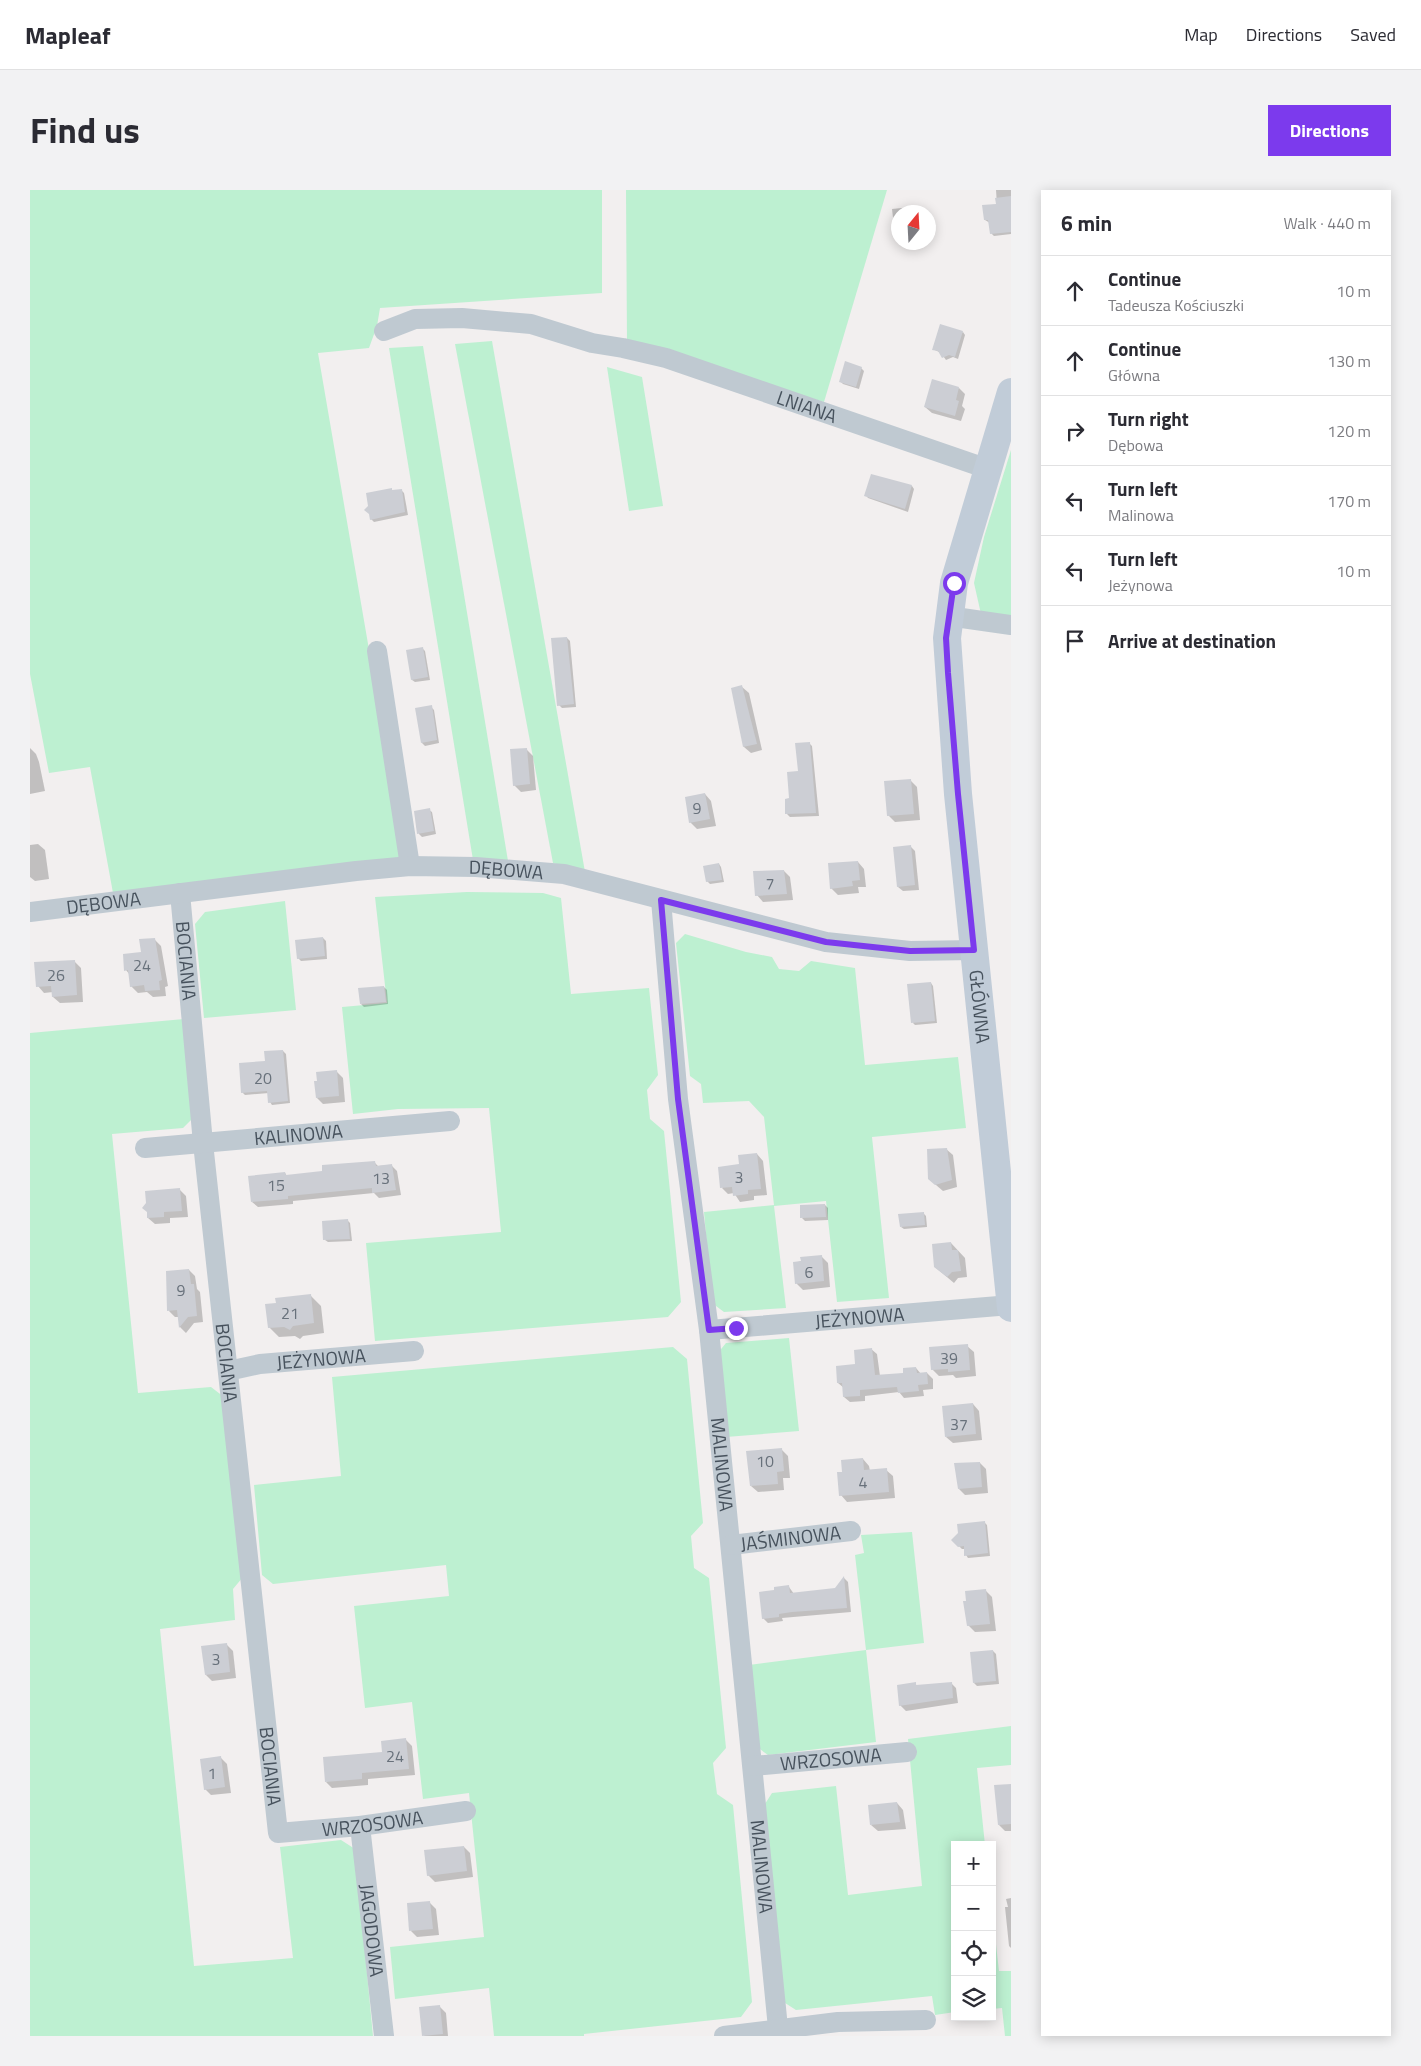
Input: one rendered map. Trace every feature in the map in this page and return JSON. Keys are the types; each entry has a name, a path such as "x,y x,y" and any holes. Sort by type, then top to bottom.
{"street":[{"name":"LNIANA","path":"384,331 415,319 462,318 531,324 592,343 666,358 988,468"},
{"name":"GŁÓWNA","path":"1011,392 959,566 948,616 946,638 951,712 974,950 1011,1307"},
{"path":"948,616 1011,626"},
{"path":"377,651 410,866"},
{"name":"DĘBOWA","path":"30,912 356,871 410,866 476,867 564,874 826,942 910,951 974,950"},
{"name":"BOCIANIA","path":"180,893 203,1143 278,1833"},
{"name":"MALINOWA","path":"661,900 678,1099 709,1330 778,2028"},
{"name":"KALINOWA","path":"145,1148 450,1122"},
{"name":"JEŻYNOWA","path":"709,1330 1011,1307"},
{"name":"JEŻYNOWA","path":"228,1371 260,1364 414,1351"},
{"name":"JAŚMINOWA","path":"731,1545 852,1531"},
{"name":"WRZOSOWA","path":"753,1766 907,1752"},
{"name":"WRZOSOWA","path":"278,1833 360,1826 466,1811"},
{"name":"JAGODOWA","path":"360,1826 384,2036"},
{"path":"724,2036 838,2022 926,2020"}],"green space":[{"path":"30,190 602,190 602,293 380,308 377,326 369,348 318,353 405,859 113,893 90,767 49,773 30,674"},
{"path":"626,190 887,190 824,402 627,343"},
{"path":"492,341 585,872 553,863 455,344"},
{"path":"423,346 508,861 473,860 389,348"},
{"path":"607,367 642,377 663,506 629,511"},
{"path":"1011,450 1011,618 981,614 974,583 984,537"},
{"path":"467,892 543,893 561,898 571,994 649,988 658,1075 647,1090 650,1119 664,1131 681,1302 668,1317 375,1341 366,1243 501,1232 489,1108 398,1109 353,1114 342,1007 387,1003 375,897"},
{"path":"285,901 296,1010 204,1018 195,924 205,912"},
{"path":"685,934 746,952 772,957 779,969 799,971 811,961 855,968 865,1065 958,1057 966,1128 872,1137 889,1298 837,1302 826,1201 774,1206 786,1308 724,1312 712,1303 704,1212 774,1205 764,1117 749,1101 703,1103 701,1084 690,1076 676,943"},
{"path":"184,1019 195,1116 183,1128 112,1134 138,1393 211,1387 224,1397 243,1577 233,1589 235,1620 160,1629 194,1966 293,1958 280,1847 341,1840 355,1849 373,2036 30,2036 30,1033"},
{"path":"789,1338 799,1431 726,1437 717,1354 726,1343"},
{"path":"673,1347 687,1359 703,1523 691,1536 694,1568 709,1578 726,1748 713,1763 717,1794 733,1805 752,2002 741,2017 584,2034 584,2036 494,2036 489,1988 395,1999 390,1947 484,1937 469,1793 423,1799 412,1702 365,1708 354,1606 449,1596 446,1565 273,1584 262,1575 254,1485 341,1476 332,1377"},
{"path":"912,1532 924,1643 866,1650 855,1555 864,1553 861,1535"},
{"path":"866,1650 876,1742 768,1755 757,1747 749,1665"},
{"path":"1011,1726 1011,1765 977,1768 985,1841 951,1841 951,2013 935,2015 932,1996 796,2010 782,2001 763,1807 772,1793 836,1786 848,1895 922,1886 908,1739"},
{"path":"996,1944 999,1971 1011,1971 1011,2036 1005,2036 1002,2008 996,2009"}],"building":[{"path":"1011,196 1011,232 990,234 988,220 984,220 982,205 996,204 995,198"},
{"path":"940,324 963,331 955,357 949,355 942,358 938,351 932,350"},
{"path":"845,361 862,367 856,387 839,382"},
{"path":"932,379 959,387 956,400 959,401 955,416 924,407"},
{"path":"871,474 912,485 905,509 864,496"},
{"path":"392,488 392,490 402,489 405,512 370,520 369,514 364,510 368,506 366,493"},
{"path":"567,637 574,704 557,706 551,638"},
{"path":"423,647 428,677 411,680 406,650"},
{"path":"742,685 757,744 743,747 731,688"},
{"path":"432,705 437,740 421,743 415,708"},
{"path":"810,742 816,813 785,814 785,799 789,798 787,772 798,771 795,743"},
{"path":"527,748 530,784 513,786 510,749"},
{"path":"911,779 914,814 887,816 884,781"},
{"path":"705,793 710,819 689,823 685,797"},
{"path":"430,808 434,831 417,834 414,811"},
{"path":"911,845 915,885 897,887 893,847"},
{"path":"858,861 860,880 852,881 853,886 830,889 828,863"},
{"path":"719,863 722,880 706,882 703,866"},
{"path":"784,870 787,894 755,896 753,871"},
{"path":"323,937 325,956 297,959 295,940"},
{"path":"155,938 162,980 159,981 160,990 145,991 144,985 130,987 128,970 124,971 123,954 141,952 139,939"},
{"path":"75,960 77,995 52,997 51,986 36,987 34,962"},
{"path":"931,982 935,1021 911,1023 907,984"},
{"path":"384,986 386,1002 360,1004 358,988"},
{"path":"283,1050 288,1101 268,1103 267,1091 241,1093 239,1063 265,1061 264,1051"},
{"path":"337,1070 339,1096 316,1098 314,1081 317,1081 316,1072"},
{"path":"947,1148 952,1180 935,1185 928,1179 927,1149"},
{"path":"757,1153 761,1189 748,1190 748,1194 733,1196 732,1187 720,1188 718,1167 739,1164 738,1155"},
{"path":"375,1161 376,1166 392,1164 396,1190 372,1193 372,1188 288,1196 288,1199 251,1202 248,1176 285,1172 286,1175 322,1171 322,1165"},
{"path":"180,1188 182,1211 164,1212 164,1217 147,1218 147,1212 142,1208 146,1203 145,1191"},
{"path":"825,1204 826,1217 800,1218 800,1205"},
{"path":"924,1212 925,1225 900,1227 898,1214"},
{"path":"348,1219 350,1239 323,1240 322,1221"},
{"path":"951,1242 952,1250 958,1250 961,1271 952,1272 947,1277 934,1267 932,1244"},
{"path":"822,1255 824,1281 795,1284 793,1262 801,1261 800,1257"},
{"path":"189,1269 191,1284 194,1284 197,1316 188,1317 179,1328 177,1310 167,1311 166,1271"},
{"path":"311,1294 314,1323 293,1326 290,1330 284,1327 268,1328 265,1304 276,1303 275,1298"},
{"path":"968,1344 970,1370 948,1372 948,1369 931,1370 929,1347"},
{"path":"872,1348 875,1375 903,1373 903,1368 916,1367 917,1373 927,1372 928,1384 918,1385 919,1391 898,1393 897,1387 860,1390 860,1396 843,1397 842,1383 837,1383 836,1366 855,1364 854,1350"},
{"path":"973,1403 976,1434 945,1437 942,1406"},
{"path":"782,1448 784,1471 777,1472 778,1484 750,1486 746,1451"},
{"path":"863,1458 864,1470 887,1468 889,1492 839,1496 837,1472 842,1472 841,1460"},
{"path":"980,1462 982,1487 958,1489 954,1463"},
{"path":"985,1521 988,1553 964,1556 964,1546 958,1547 951,1540 958,1533 957,1524"},
{"path":"844,1576 847,1608 792,1612 779,1614 779,1617 762,1619 759,1592 789,1585 790,1593 835,1588"},
{"path":"986,1589 990,1624 967,1626 963,1601 966,1601 965,1591"},
{"path":"227,1643 230,1672 205,1675 201,1646"},
{"path":"993,1650 996,1681 973,1683 970,1652"},
{"path":"916,1682 916,1685 952,1682 953,1698 899,1706 897,1685"},
{"path":"406,1738 409,1769 362,1773 362,1779 325,1782 323,1757 382,1752 381,1741"},
{"path":"221,1756 225,1787 204,1790 200,1759"},
{"path":"1011,1784 1011,1824 998,1825 994,1785"},
{"path":"897,1802 900,1822 870,1825 868,1805"},
{"path":"464,1846 467,1871 427,1876 424,1850"},
{"path":"430,1901 433,1929 409,1931 407,1903"},
{"path":"440,2005 443,2034 422,2036 419,2007"}],"route":[{"path":"736,1328 709,1330 678,1099 661,900 826,942 910,951 974,950 958,794 946,638 954,583"}]}
